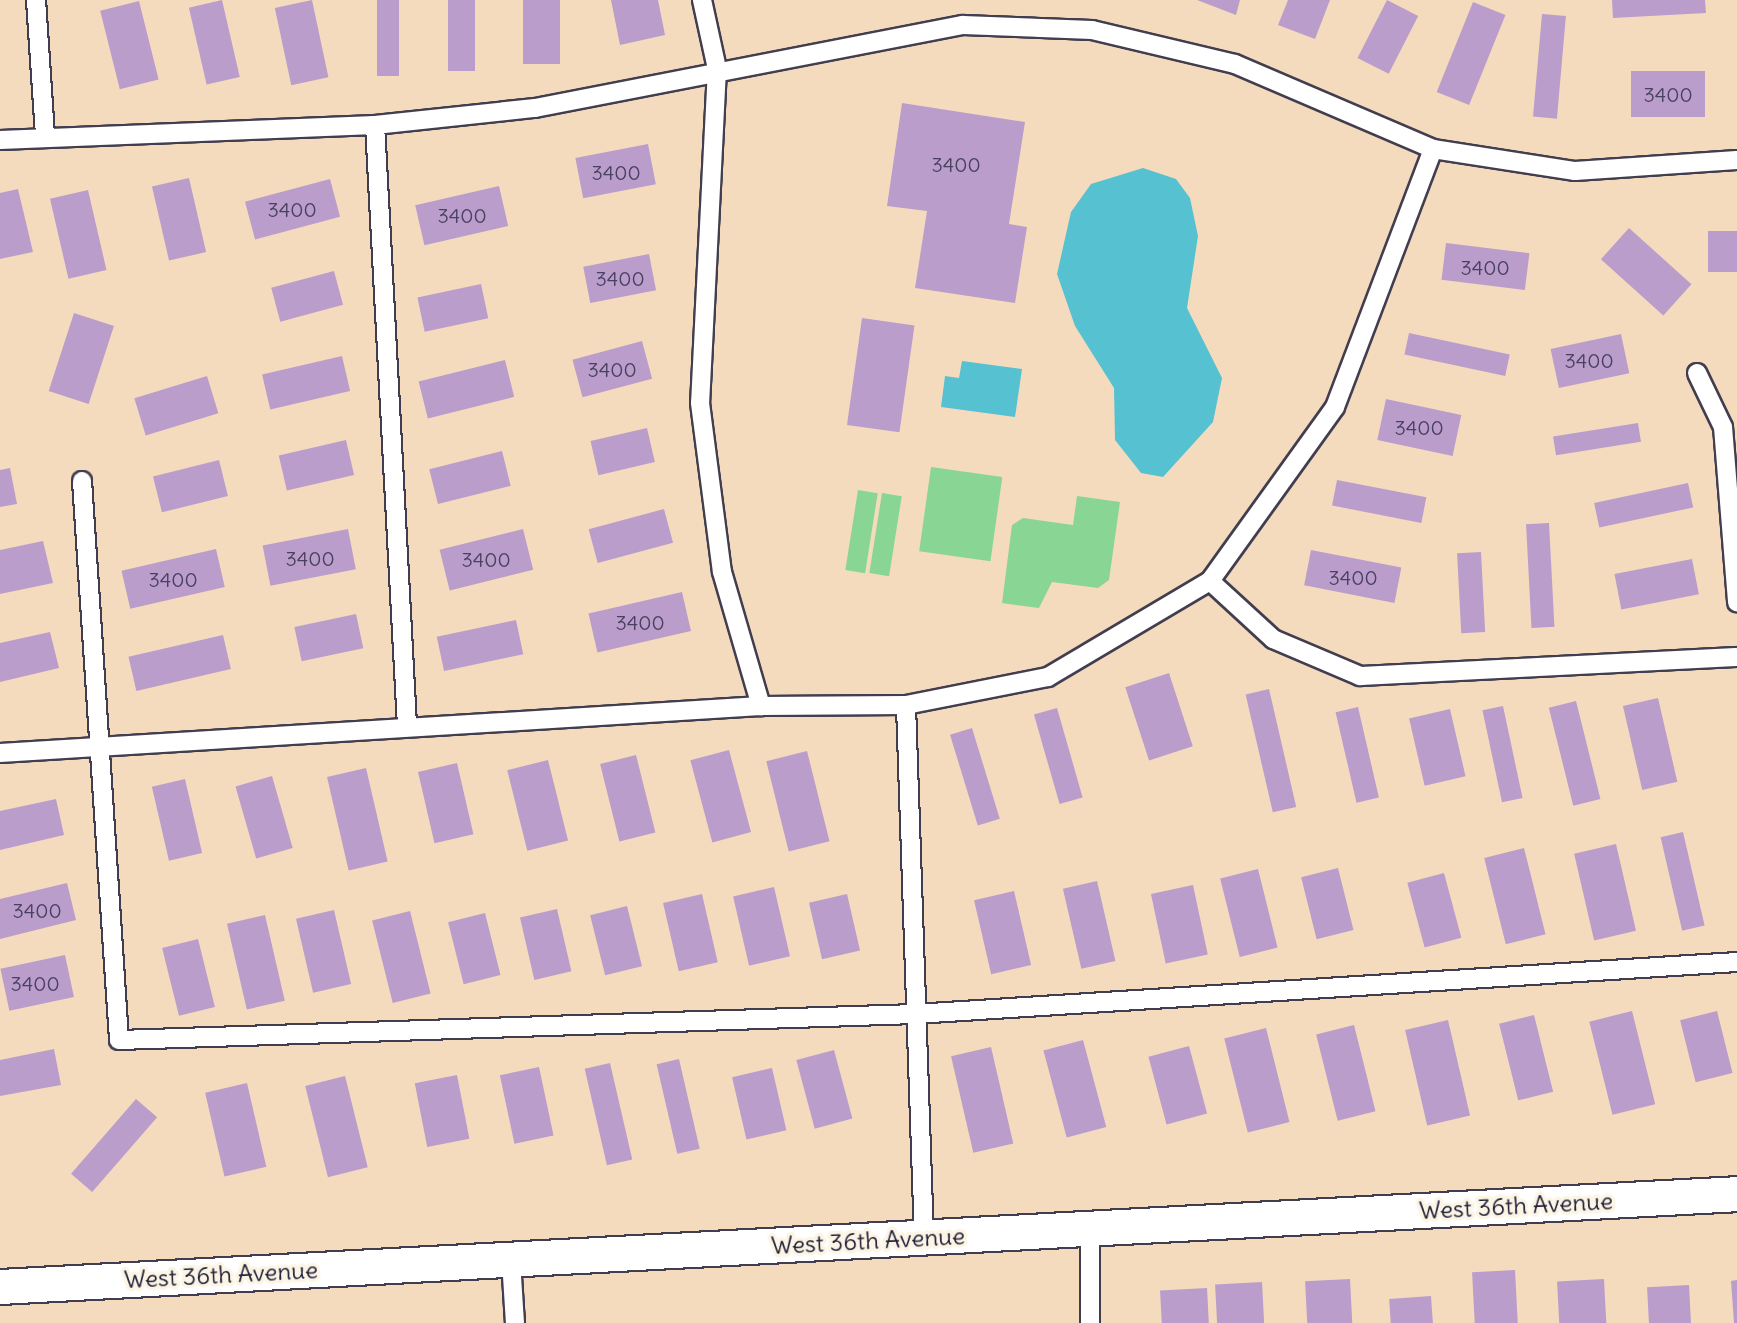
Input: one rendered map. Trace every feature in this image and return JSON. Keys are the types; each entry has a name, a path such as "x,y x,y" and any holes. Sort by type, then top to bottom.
{"street":[{"name":"West 36th Avenue","path":"0,1287 1737,1194"}],"lane":[{"path":"36,0 45,137"},
{"path":"702,0 717,69 700,403 722,572 761,706"},
{"path":"0,140 375,125 535,108 717,69 963,25 1092,30 1235,64 1433,149 1575,171 1737,160"},
{"path":"375,125 407,725"},
{"path":"0,753 407,725 761,706 906,705 1048,677 1210,581 1335,407 1433,149"},
{"path":"1697,373 1723,427 1737,602"},
{"path":"82,481 119,1040 915,1014 1737,962"},
{"path":"1210,581 1273,639 1360,676 1737,657"},
{"path":"906,705 924,1238"},
{"path":"1090,1229 1090,1323"},
{"path":"511,1260 515,1323"}],"green space":[{"path":"931,467 1002,477 990,561 919,551"},
{"path":"858,490 878,493 865,573 845,570"},
{"path":"882,493 902,496 889,576 869,573"},
{"path":"1077,496 1120,502 1109,580 1098,588 1052,582 1039,608 1002,603 1012,525 1023,518 1073,525"}],"water":[{"path":"1143,168 1176,179 1190,198 1198,236 1187,308 1222,378 1213,422 1163,477 1141,473 1115,440 1114,388 1075,326 1057,274 1071,212 1091,184"},
{"path":"962,361 1022,369 1015,417 941,407 945,376 959,378"}],"building":[{"path":"222,0 240,77 207,85 189,8"},
{"path":"312,0 328,77 291,85 275,8"},
{"path":"377,0 399,0 399,76 377,76"},
{"path":"448,0 475,0 475,71 448,71"},
{"path":"523,0 560,0 560,64 523,64"},
{"path":"611,0 658,0 665,35 620,45"},
{"path":"1197,0 1240,0 1236,15"},
{"path":"1288,0 1330,0 1315,39 1278,25"},
{"path":"1387,0 1418,16 1389,74 1357,58"},
{"path":"1612,0 1705,0 1706,13 1613,18"},
{"path":"139,1 159,80 120,89 100,11"},
{"path":"1473,2 1505,15 1469,105 1437,92"},
{"path":"1542,14 1566,16 1557,119 1533,117"},
{"path":"1631,71 1705,71 1705,117 1631,117"},
{"path":"902,103 1025,122 1009,224 1027,227 1015,303 915,288 927,211 887,206"},
{"path":"648,144 656,184 583,198 575,158"},
{"path":"189,178 206,252 169,261 152,187"},
{"path":"330,179 340,217 255,239 245,202"},
{"path":"499,186 508,226 424,245 415,205"},
{"path":"18,189 33,252 0,259 0,193"},
{"path":"88,190 106,270 68,279 50,199"},
{"path":"1629,228 1691,284 1663,315 1601,259"},
{"path":"1708,231 1737,231 1737,272 1708,272"},
{"path":"1446,243 1529,253 1525,290 1441,280"},
{"path":"649,254 656,290 590,303 583,267"},
{"path":"334,271 343,305 280,322 271,288"},
{"path":"481,284 488,318 425,332 417,298"},
{"path":"74,313 114,326 89,404 49,391"},
{"path":"862,318 914,325 899,432 847,425"},
{"path":"1409,333 1510,354 1505,376 1404,355"},
{"path":"1621,334 1629,373 1559,388 1551,349"},
{"path":"642,341 652,379 583,397 572,360"},
{"path":"342,356 350,391 270,410 262,374"},
{"path":"505,360 514,397 428,418 419,382"},
{"path":"207,376 218,413 146,436 134,398"},
{"path":"1386,399 1461,415 1453,456 1377,440"},
{"path":"1638,423 1641,442 1556,455 1553,436"},
{"path":"647,428 655,462 598,475 590,441"},
{"path":"346,440 354,475 287,491 279,456"},
{"path":"502,451 511,486 438,504 429,469"},
{"path":"219,460 228,496 162,512 153,476"},
{"path":"10,468 17,504 0,507 0,470"},
{"path":"1337,480 1426,497 1421,523 1332,506"},
{"path":"1688,483 1693,507 1599,527 1594,503"},
{"path":"664,509 673,543 598,563 589,529"},
{"path":"1549,523 1554,627 1531,628 1526,524"},
{"path":"348,529 356,569 270,586 263,546"},
{"path":"523,529 533,570 450,591 440,550"},
{"path":"43,541 53,583 0,594 0,550"},
{"path":"216,549 225,587 130,609 121,571"},
{"path":"1311,550 1401,568 1394,603 1304,585"},
{"path":"1481,552 1485,632 1461,633 1457,553"},
{"path":"1692,559 1699,594 1621,609 1614,574"},
{"path":"682,592 691,631 597,653 588,614"},
{"path":"356,614 363,648 302,661 294,627"},
{"path":"516,620 523,654 444,671 437,637"},
{"path":"50,632 59,668 0,682 0,643"},
{"path":"223,635 231,669 136,691 128,657"},
{"path":"1169,673 1193,746 1149,760 1125,687"},
{"path":"1269,689 1296,807 1273,812 1246,694"},
{"path":"1658,698 1677,782 1642,790 1623,706"},
{"path":"1576,701 1600,799 1573,806 1549,708"},
{"path":"1503,706 1523,798 1502,802 1482,710"},
{"path":"1358,707 1379,798 1357,803 1336,712"},
{"path":"1057,708 1083,797 1060,804 1034,715"},
{"path":"1450,709 1466,776 1425,786 1409,718"},
{"path":"972,728 1000,819 978,826 950,735"},
{"path":"729,750 751,832 712,842 690,760"},
{"path":"807,751 829,841 789,851 766,761"},
{"path":"636,755 655,833 619,842 600,764"},
{"path":"548,760 568,841 527,851 507,770"},
{"path":"457,763 473,834 434,843 418,772"},
{"path":"366,768 388,862 349,871 327,777"},
{"path":"272,776 293,848 256,859 235,786"},
{"path":"185,779 202,853 169,861 152,787"},
{"path":"56,799 64,835 0,850 0,811"},
{"path":"1683,832 1705,926 1682,931 1661,837"},
{"path":"1616,844 1636,931 1594,940 1574,854"},
{"path":"1524,848 1546,934 1506,944 1484,858"},
{"path":"1338,868 1353,930 1317,939 1301,877"},
{"path":"1258,869 1278,948 1240,957 1220,878"},
{"path":"1444,873 1461,938 1425,948 1407,883"},
{"path":"1097,881 1115,961 1081,969 1063,889"},
{"path":"67,883 76,920 0,939 0,899"},
{"path":"1193,885 1208,954 1166,963 1151,894"},
{"path":"774,887 790,956 749,966 733,896"},
{"path":"1014,891 1031,965 991,974 974,900"},
{"path":"702,894 718,962 679,971 663,903"},
{"path":"847,894 860,951 822,959 809,903"},
{"path":"627,906 642,966 605,975 590,915"},
{"path":"557,909 571,971 534,980 520,918"},
{"path":"334,910 351,984 313,993 296,919"},
{"path":"410,911 431,993 393,1003 372,920"},
{"path":"485,913 500,975 464,984 448,922"},
{"path":"265,915 285,1001 247,1010 227,924"},
{"path":"198,939 215,1007 179,1016 162,948"},
{"path":"65,955 74,997 9,1011 0,969"},
{"path":"1632,1011 1655,1104 1613,1115 1589,1022"},
{"path":"1717,1011 1732,1073 1696,1082 1680,1020"},
{"path":"1534,1015 1553,1092 1518,1100 1499,1024"},
{"path":"1448,1020 1470,1115 1427,1125 1405,1030"},
{"path":"1354,1025 1376,1111 1338,1121 1316,1034"},
{"path":"1266,1028 1289,1122 1248,1133 1224,1038"},
{"path":"1083,1040 1106,1127 1067,1138 1043,1051"},
{"path":"1189,1046 1207,1114 1167,1124 1148,1057"},
{"path":"991,1047 1013,1143 973,1153 951,1056"},
{"path":"54,1049 61,1085 0,1096 0,1060"},
{"path":"834,1050 852,1119 815,1129 796,1060"},
{"path":"679,1059 700,1149 677,1154 657,1064"},
{"path":"610,1063 632,1159 607,1165 585,1069"},
{"path":"539,1067 554,1135 514,1144 500,1075"},
{"path":"772,1068 786,1130 746,1140 732,1077"},
{"path":"457,1075 469,1139 427,1147 415,1083"},
{"path":"345,1076 368,1167 328,1177 305,1086"},
{"path":"247,1083 266,1167 224,1176 205,1093"},
{"path":"136,1099 157,1117 92,1192 71,1174"},
{"path":"1515,1270 1518,1323 1475,1323 1472,1272"},
{"path":"1350,1279 1352,1323 1307,1323 1305,1281"},
{"path":"1604,1279 1606,1323 1559,1323 1557,1281"},
{"path":"1737,1280 1737,1323 1734,1323 1731,1281"},
{"path":"1262,1282 1264,1323 1217,1323 1215,1284"},
{"path":"1689,1285 1691,1323 1649,1323 1647,1287"},
{"path":"1207,1288 1209,1323 1162,1323 1160,1290"},
{"path":"1431,1296 1433,1323 1391,1323 1389,1299"}]}
